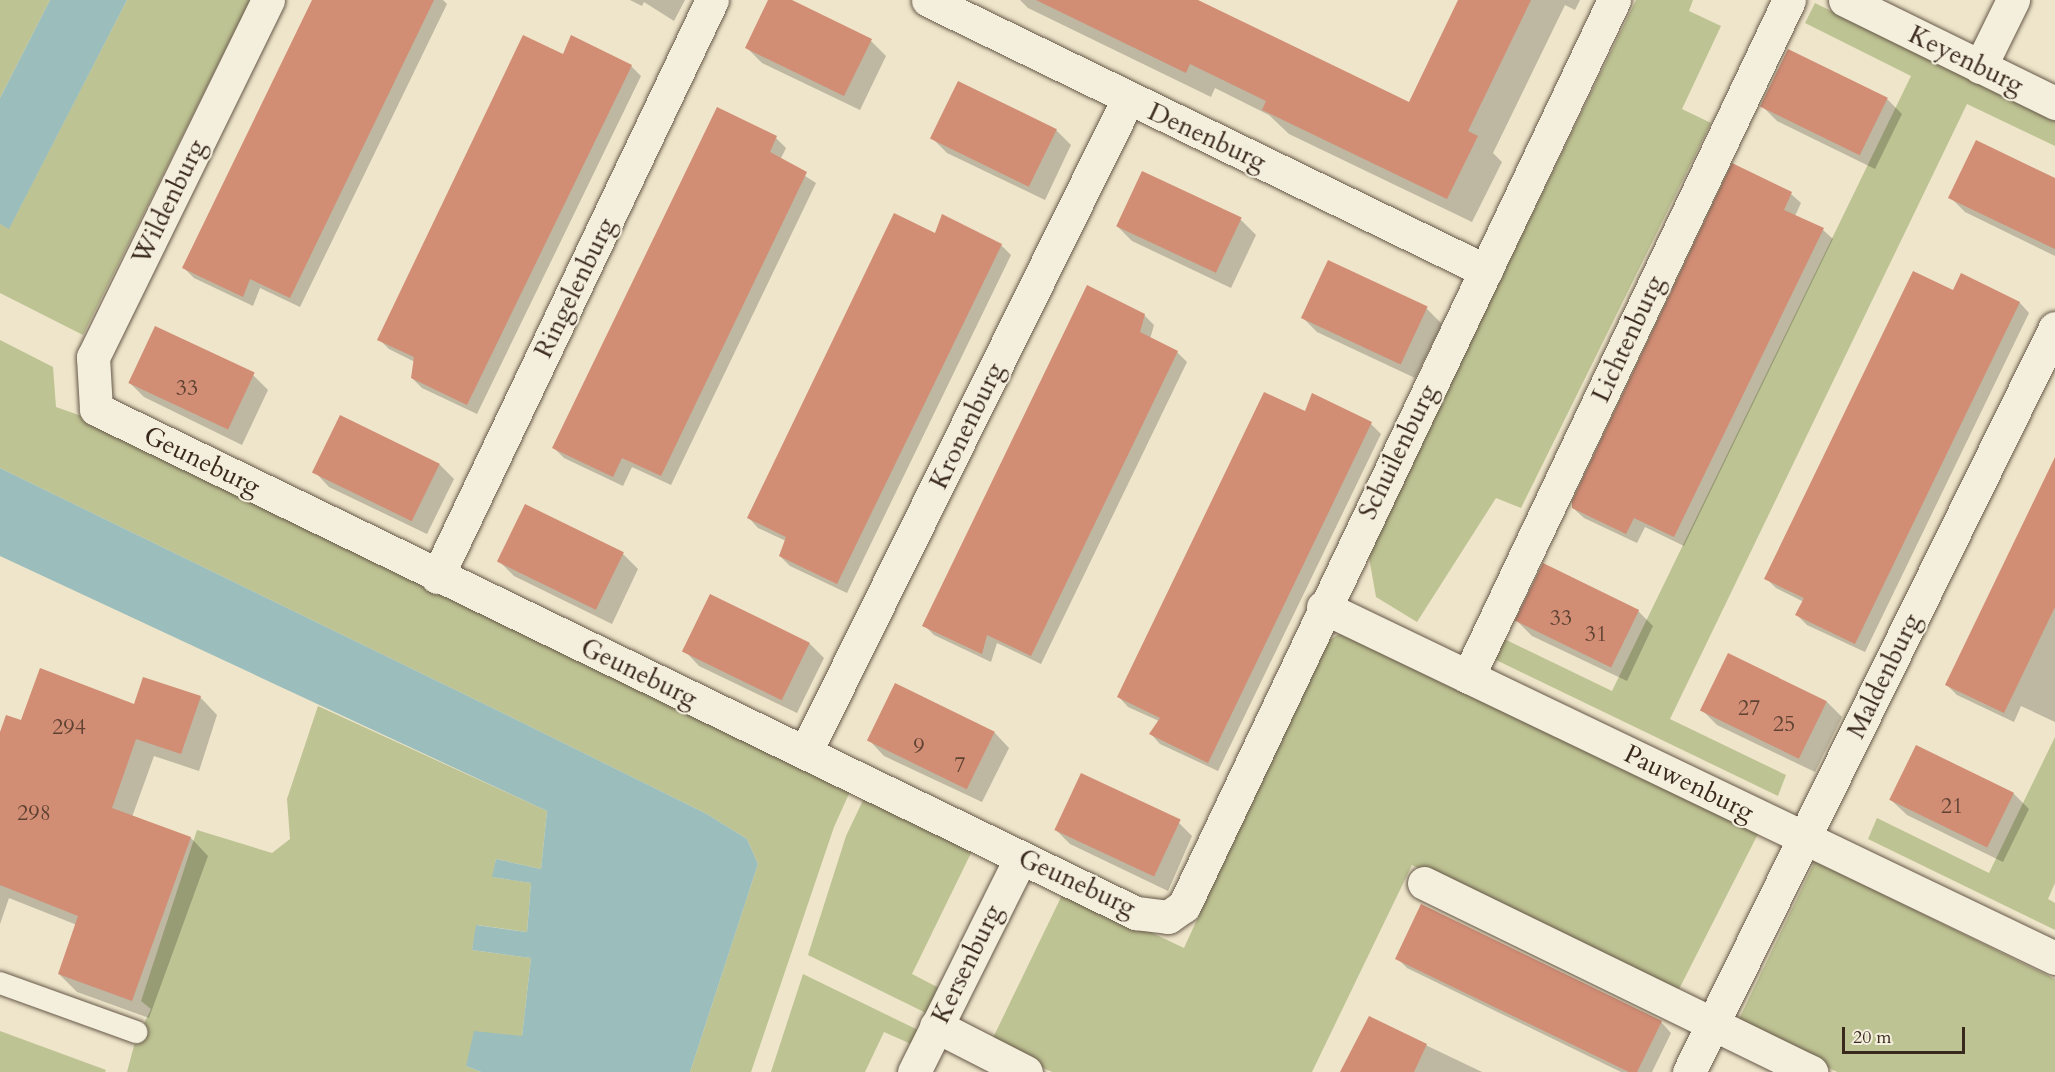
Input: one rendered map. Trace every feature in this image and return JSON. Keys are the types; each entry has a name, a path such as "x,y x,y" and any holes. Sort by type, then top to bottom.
{"street":[{"name":"Wildenburg","path":"96,409 93,357 268,0"},
{"name":"Ringelenburg","path":"437,577 712,0"},
{"name":"Denenburg","path":"928,0 975,10 1128,99 1486,271"},
{"name":"Schuilenburg","path":"1184,906 1323,607 1614,0"},
{"name":"Lichtenburg","path":"1468,677 1789,0"},
{"name":"Keyenburg","path":"1845,0 2055,103"},
{"path":"1980,67 2013,0"},
{"name":"Kronenburg","path":"805,753 1128,99"},
{"name":"Maldenburg","path":"1689,1072 2055,328"},
{"name":"Geuneburg","path":"96,409 437,577 1136,913 1168,917 1184,906"},
{"name":"Pauwenburg","path":"1323,607 2055,958"},
{"name":"Kersenburg","path":"914,1072 1021,857"},
{"path":"1424,883 1811,1072"},
{"path":"936,1026 1026,1072"}],"lane":[{"path":"0,983 136,1032"}],"green space":[{"path":"0,0 50,0 0,98"},
{"path":"127,0 250,0 83,335 0,293 0,224 9,228"},
{"path":"1636,0 1693,0 1689,11 1721,26 1682,109 1711,123 1521,508 1496,498 1417,622 1376,597 1368,552"},
{"path":"1815,3 2055,121 2055,146 1967,104 1670,719 1786,775 1778,796 1492,658 1500,637 1612,691 1911,76 1805,23"},
{"path":"0,340 53,367 56,407 93,420 852,787 834,827 751,1072 690,1072 758,864 747,839 707,814 0,468"},
{"path":"1358,633 1760,830 1674,999 1412,865 1312,1072 1052,1072 990,1044 1064,891 1184,948 1323,644 1339,634"},
{"path":"318,706 547,811 541,869 496,859 493,877 531,883 527,932 477,925 472,950 531,958 522,1036 466,1066 481,1072 127,1072 135,1042 151,1009 141,1001 197,830 272,853 290,839 287,799"},
{"path":"2055,737 2055,883 2048,899 2055,903 2055,930 1868,839 1877,818 1989,873"},
{"path":"866,794 974,847 912,974 939,988 926,1013 808,955 846,836"},
{"path":"1815,861 2055,979 2055,1072 1837,1072 1737,1023"},
{"path":"803,974 918,1030 911,1044 884,1032 865,1072 771,1072"},
{"path":"0,1031 106,1070 105,1072 0,1072"}],"water":[{"path":"50,0 127,0 9,229 0,224 0,98"},
{"path":"0,468 707,814 747,839 758,864 690,1072 481,1072 466,1066 474,1031 522,1036 531,958 472,950 476,925 527,932 531,883 492,877 496,859 541,869 547,811 0,556"}],"building":[{"path":"312,0 434,0 290,298 250,279 243,297 182,268"},
{"path":"768,0 792,0 872,39 844,96 745,48"},
{"path":"1036,0 1198,0 1409,102 1458,0 1531,0 1468,131 1478,136 1447,199 1262,110 1266,101 1190,64 1186,73"},
{"path":"523,35 563,54 571,35 632,65 467,405 411,378 414,357 377,340"},
{"path":"1788,49 1888,98 1860,155 1760,107"},
{"path":"958,81 1057,129 1029,187 930,139"},
{"path":"717,107 777,136 770,152 807,172 661,476 622,458 613,477 552,448"},
{"path":"1976,140 2055,178 2055,249 1948,198"},
{"path":"1732,163 1792,192 1784,210 1824,228 1674,537 1634,518 1626,534 1572,508 1572,501"},
{"path":"1142,171 1242,217 1216,273 1116,226"},
{"path":"894,213 935,233 942,214 1002,244 837,584 779,556 786,537 747,518"},
{"path":"1328,260 1428,306 1401,364 1301,318"},
{"path":"1913,271 1953,290 1961,273 2020,302 1855,644 1795,615 1804,598 1764,579"},
{"path":"1087,285 1145,314 1140,332 1178,351 1031,656 987,635 982,654 922,626"},
{"path":"155,326 255,372 228,430 128,383"},
{"path":"1264,392 1305,411 1312,393 1372,422 1208,763 1149,734 1160,718 1117,697"},
{"path":"340,415 440,464 412,521 312,473"},
{"path":"2055,457 2055,607 2004,713 1945,685"},
{"path":"525,504 624,552 596,610 497,562"},
{"path":"1543,563 1639,610 1611,667 1515,621"},
{"path":"710,594 810,643 782,700 682,652"},
{"path":"1728,653 1827,701 1799,759 1700,711"},
{"path":"40,668 134,704 143,677 201,696 181,754 136,739 112,808 191,837 132,1001 58,974 78,916 0,885 0,732 6,715 21,720"},
{"path":"895,683 995,732 967,789 867,741"},
{"path":"1916,745 2014,793 1987,848 1889,800"},
{"path":"1081,773 1181,819 1154,877 1054,830"},
{"path":"1421,904 1662,1021 1637,1072 1629,1072 1395,959"},
{"path":"1369,1016 1427,1044 1414,1072 1340,1072"}]}
